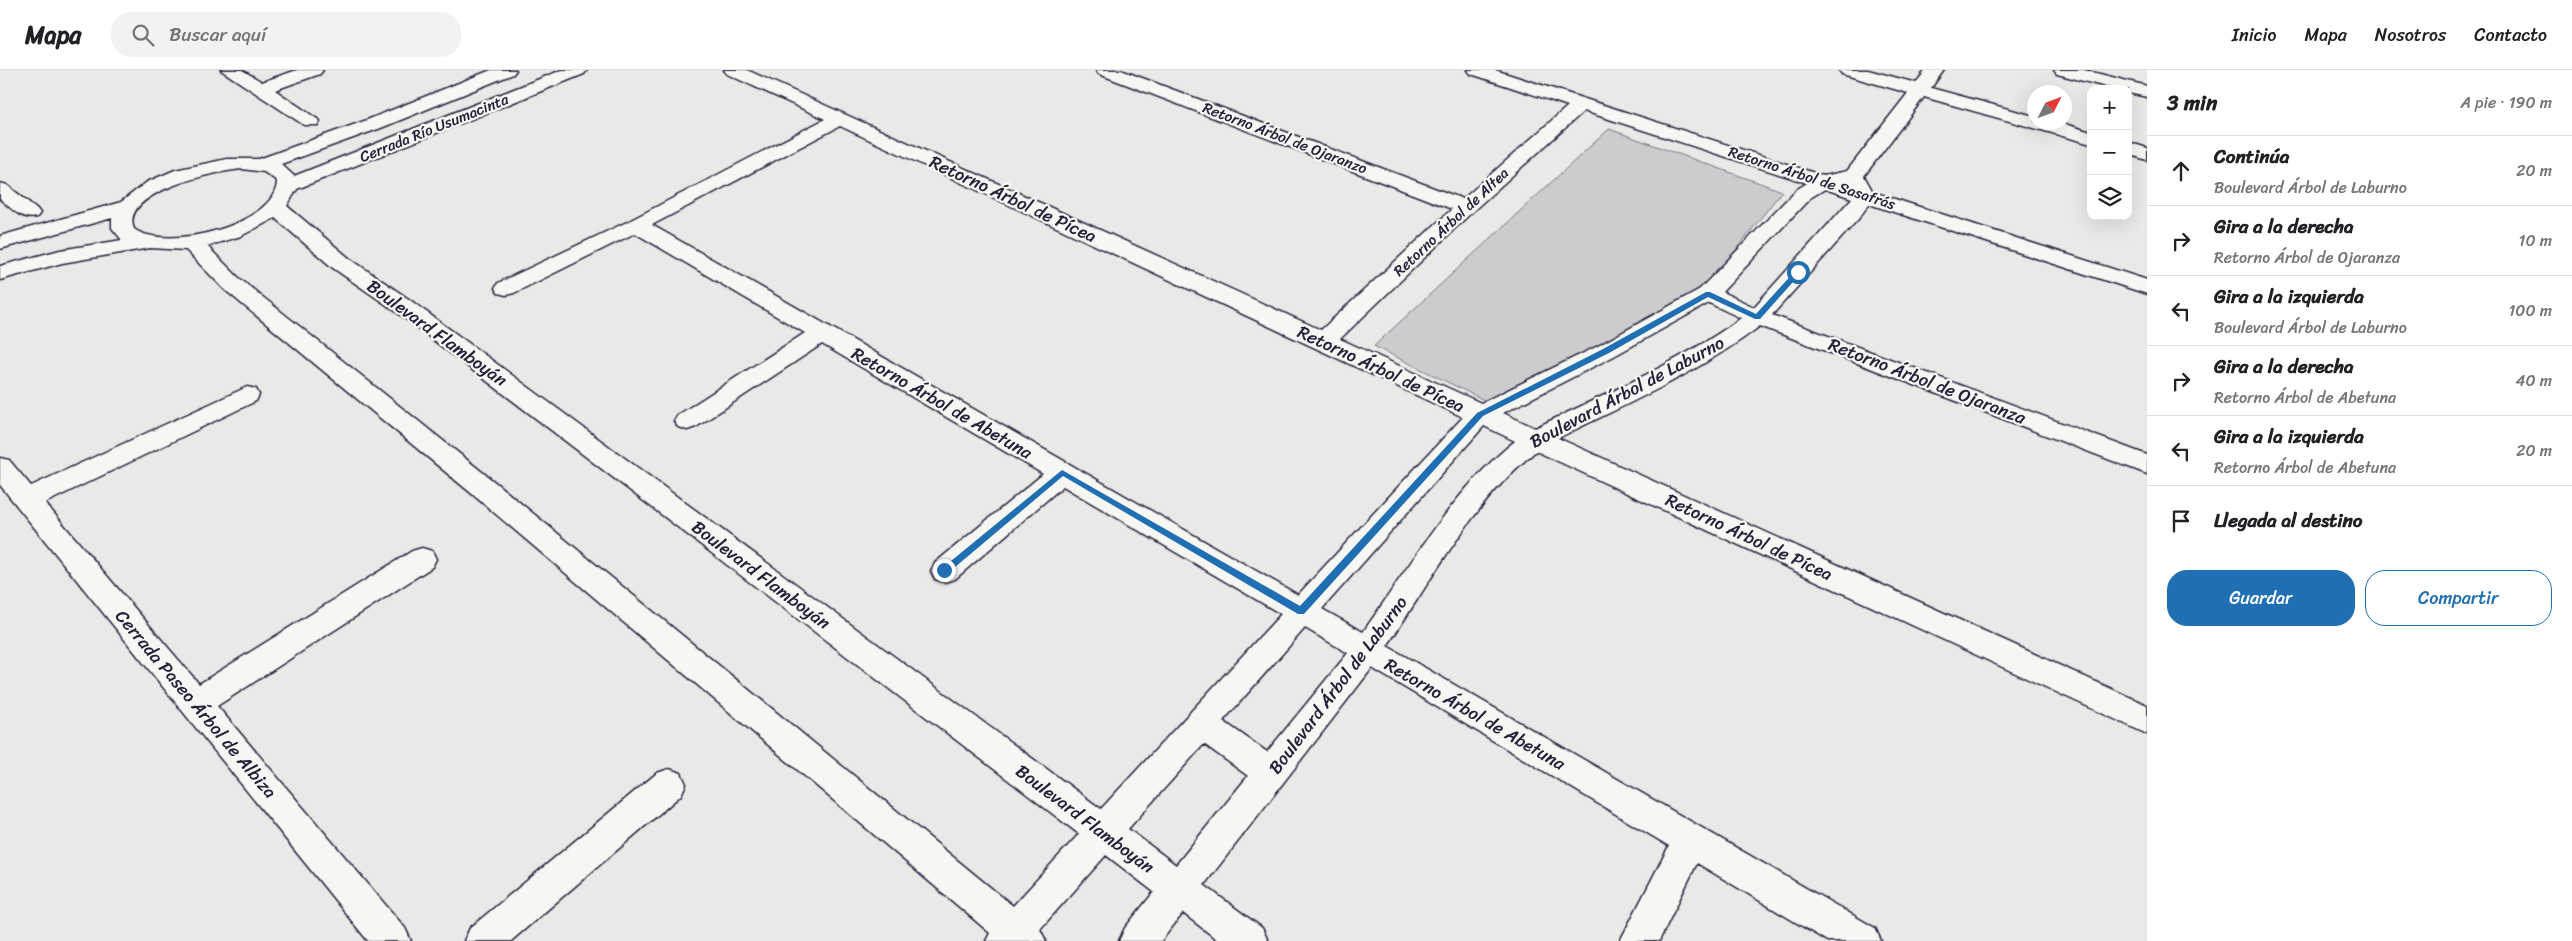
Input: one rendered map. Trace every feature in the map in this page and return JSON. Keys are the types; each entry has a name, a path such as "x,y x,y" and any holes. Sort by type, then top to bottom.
{"street":[{"path":"230,70 311,121"},
{"path":"260,89 314,70"},
{"name":"Cerrada Río Usumacinta","path":"260,165 374,124 507,70"},
{"name":"Cerrada Río Usumacinta","path":"150,242 190,242 239,229 260,219 282,196 354,161 578,70"},
{"name":"Retorno Árbol de Ojaranzo","path":"1105,70 1466,207"},
{"name":"Retorno Árbol de Sasafrás","path":"1477,70 1823,182"},
{"path":"1848,70 2027,120"},
{"name":"Boulevard Árbol de Laburno","path":"1138,941 1368,650 1460,516 1502,464 1534,439 1655,380 1722,343 1757,317 1852,214 1860,186 1920,90 1935,70"},
{"path":"2063,70 2147,92"},
{"name":"Retorno Árbol de Pícea","path":"751,73 840,119 2147,720"},
{"name":"Retorno Árbol de Altea","path":"1323,342 1466,207 1581,104"},
{"path":"506,288 636,225 840,119"},
{"path":"2063,130 2087,137"},
{"path":"2132,149 2147,154"},
{"path":"150,242 132,238 123,230 121,219 127,208 139,196 175,176 220,165 260,165"},
{"name":"Boulevard Flamboyán","path":"260,165 275,169 285,176 282,196 341,263 402,306 1249,941"},
{"path":"190,242 232,284 481,486 1016,937 1103,833 1480,414 1606,351 1708,294 1803,194 1823,182 1860,186"},
{"name":"Retorno Árbol de Sasafrás","path":"1860,186 2147,286"},
{"path":"0,189 30,214"},
{"path":"0,243 127,208"},
{"name":"Retorno Árbol de Abetuna","path":"636,225 1368,650 1862,941"},
{"path":"0,273 60,257 150,242"},
{"name":"Retorno Árbol de Ojaranza","path":"1708,294 1757,317 2147,464"},
{"path":"687,421 822,333"},
{"path":"28,500 247,395"},
{"name":"Cerrada Paseo Árbol de Albiza","path":"0,467 392,941"},
{"path":"944,570 1062,472"},
{"path":"195,703 422,559"},
{"path":"1200,724 1271,774"},
{"path":"483,941 669,784"},
{"path":"1639,941 1690,840"}],"shaded area":[{"path":"1609,129 1782,191 1708,286 1574,361 1490,403 1374,346"}],"route":[{"path":"944,570 1062,472 1301,611 1480,414 1606,351 1708,294 1757,317 1798,272"}]}
